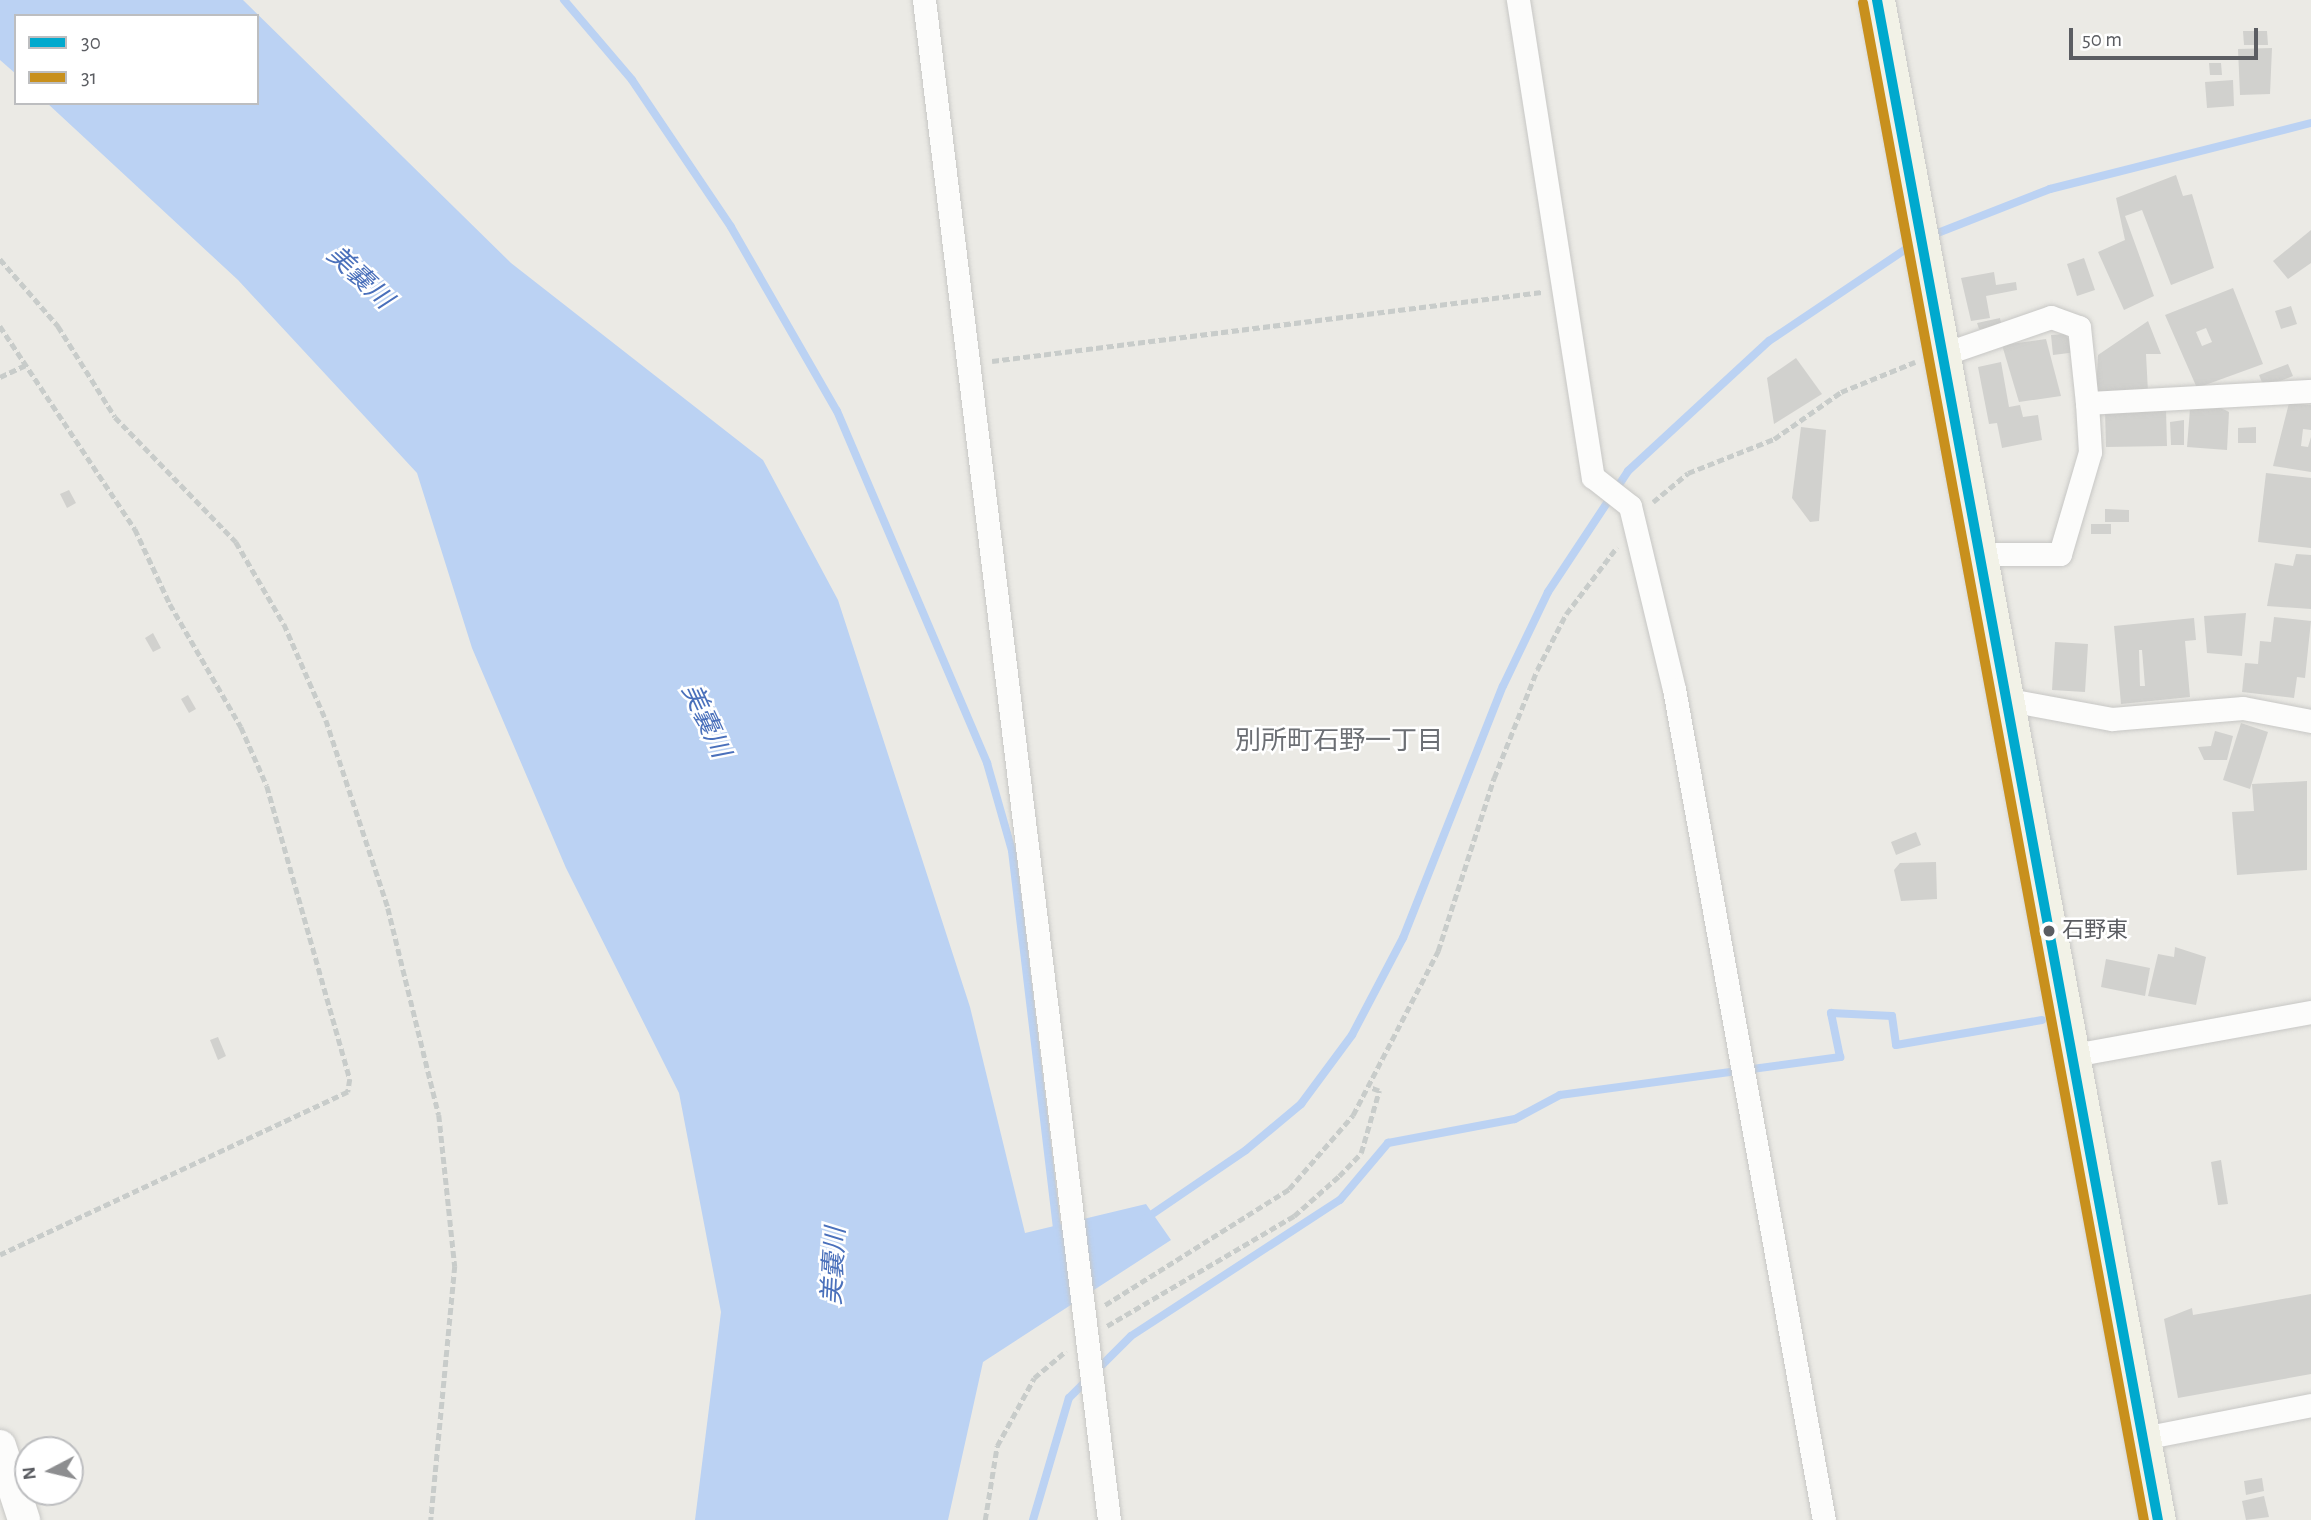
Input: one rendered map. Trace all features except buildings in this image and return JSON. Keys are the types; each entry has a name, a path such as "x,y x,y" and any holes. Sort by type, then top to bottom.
{"main road":[{"path":"1877,0 2158,1520"},
{"path":"0,1446 24,1520"}],"street":[{"path":"924,0 970,363 1068,1221 1109,1520"},
{"path":"1518,0 1559,290 1593,477 1634,520 1674,689 1824,1520"},
{"path":"1944,354 2051,317 2079,327 2090,452 2060,554 1981,554"},
{"path":"2087,403 2311,391"},
{"path":"2008,700 2112,719 2243,708 2311,721"},
{"path":"2074,1055 2311,1012"},
{"path":"2143,1438 2311,1405"}],"path":[{"path":"0,259 58,326 115,416 236,542 284,624 326,720 388,908 439,1115 455,1266 431,1520"},
{"path":"970,363 1559,290"},
{"path":"0,326 28,363 135,529 170,604 241,727 267,786 350,1079 348,1092 0,1255"},
{"path":"985,1520 997,1446 1034,1378 1083,1319 1289,1189 1324,1155 1371,1088 1438,951 1494,778 1537,670 1594,574 1634,520 1688,473 1774,439 1841,392 1944,354"},
{"path":"0,377 28,363"},
{"path":"1083,1319 1294,1216 1361,1153 1379,1091 1371,1088"}],"water":[{"path":"0,0 243,0 257,14 14,14 14,72 0,60"},
{"name":"美嚢川","path":"259,16 511,263 763,460 838,600 970,1007 1025,1233 1146,1204 1171,1240 983,1362 948,1520 695,1520 721,1312 679,1093 566,868 472,648 417,473 238,280 49,105 259,105"}],"waterway":[{"path":"564,0 632,80 731,227 837,411 987,763 1012,851 1058,1234"},
{"path":"1930,236 2050,189 2311,123"},
{"path":"1145,1219 1246,1150 1301,1104 1352,1035 1403,938 1503,686 1548,592 1628,471 1769,341 1912,245"},
{"path":"1096,1371 1131,1336 1340,1200 1388,1143 1515,1119 1560,1095 1840,1057 1831,1013 1892,1016 1896,1045 2042,1020"},
{"path":"1033,1520 1069,1398 1087,1380"}],"transit line":[{"name":"30","path":"1877,0 2158,1520"},
{"name":"31","path":"1863,3 2144,1520"}],"place":[{"name":"石野東","path":"2049,931"}],"district":[{"name":"別所町石野一丁目","path":"1339,742"}]}
